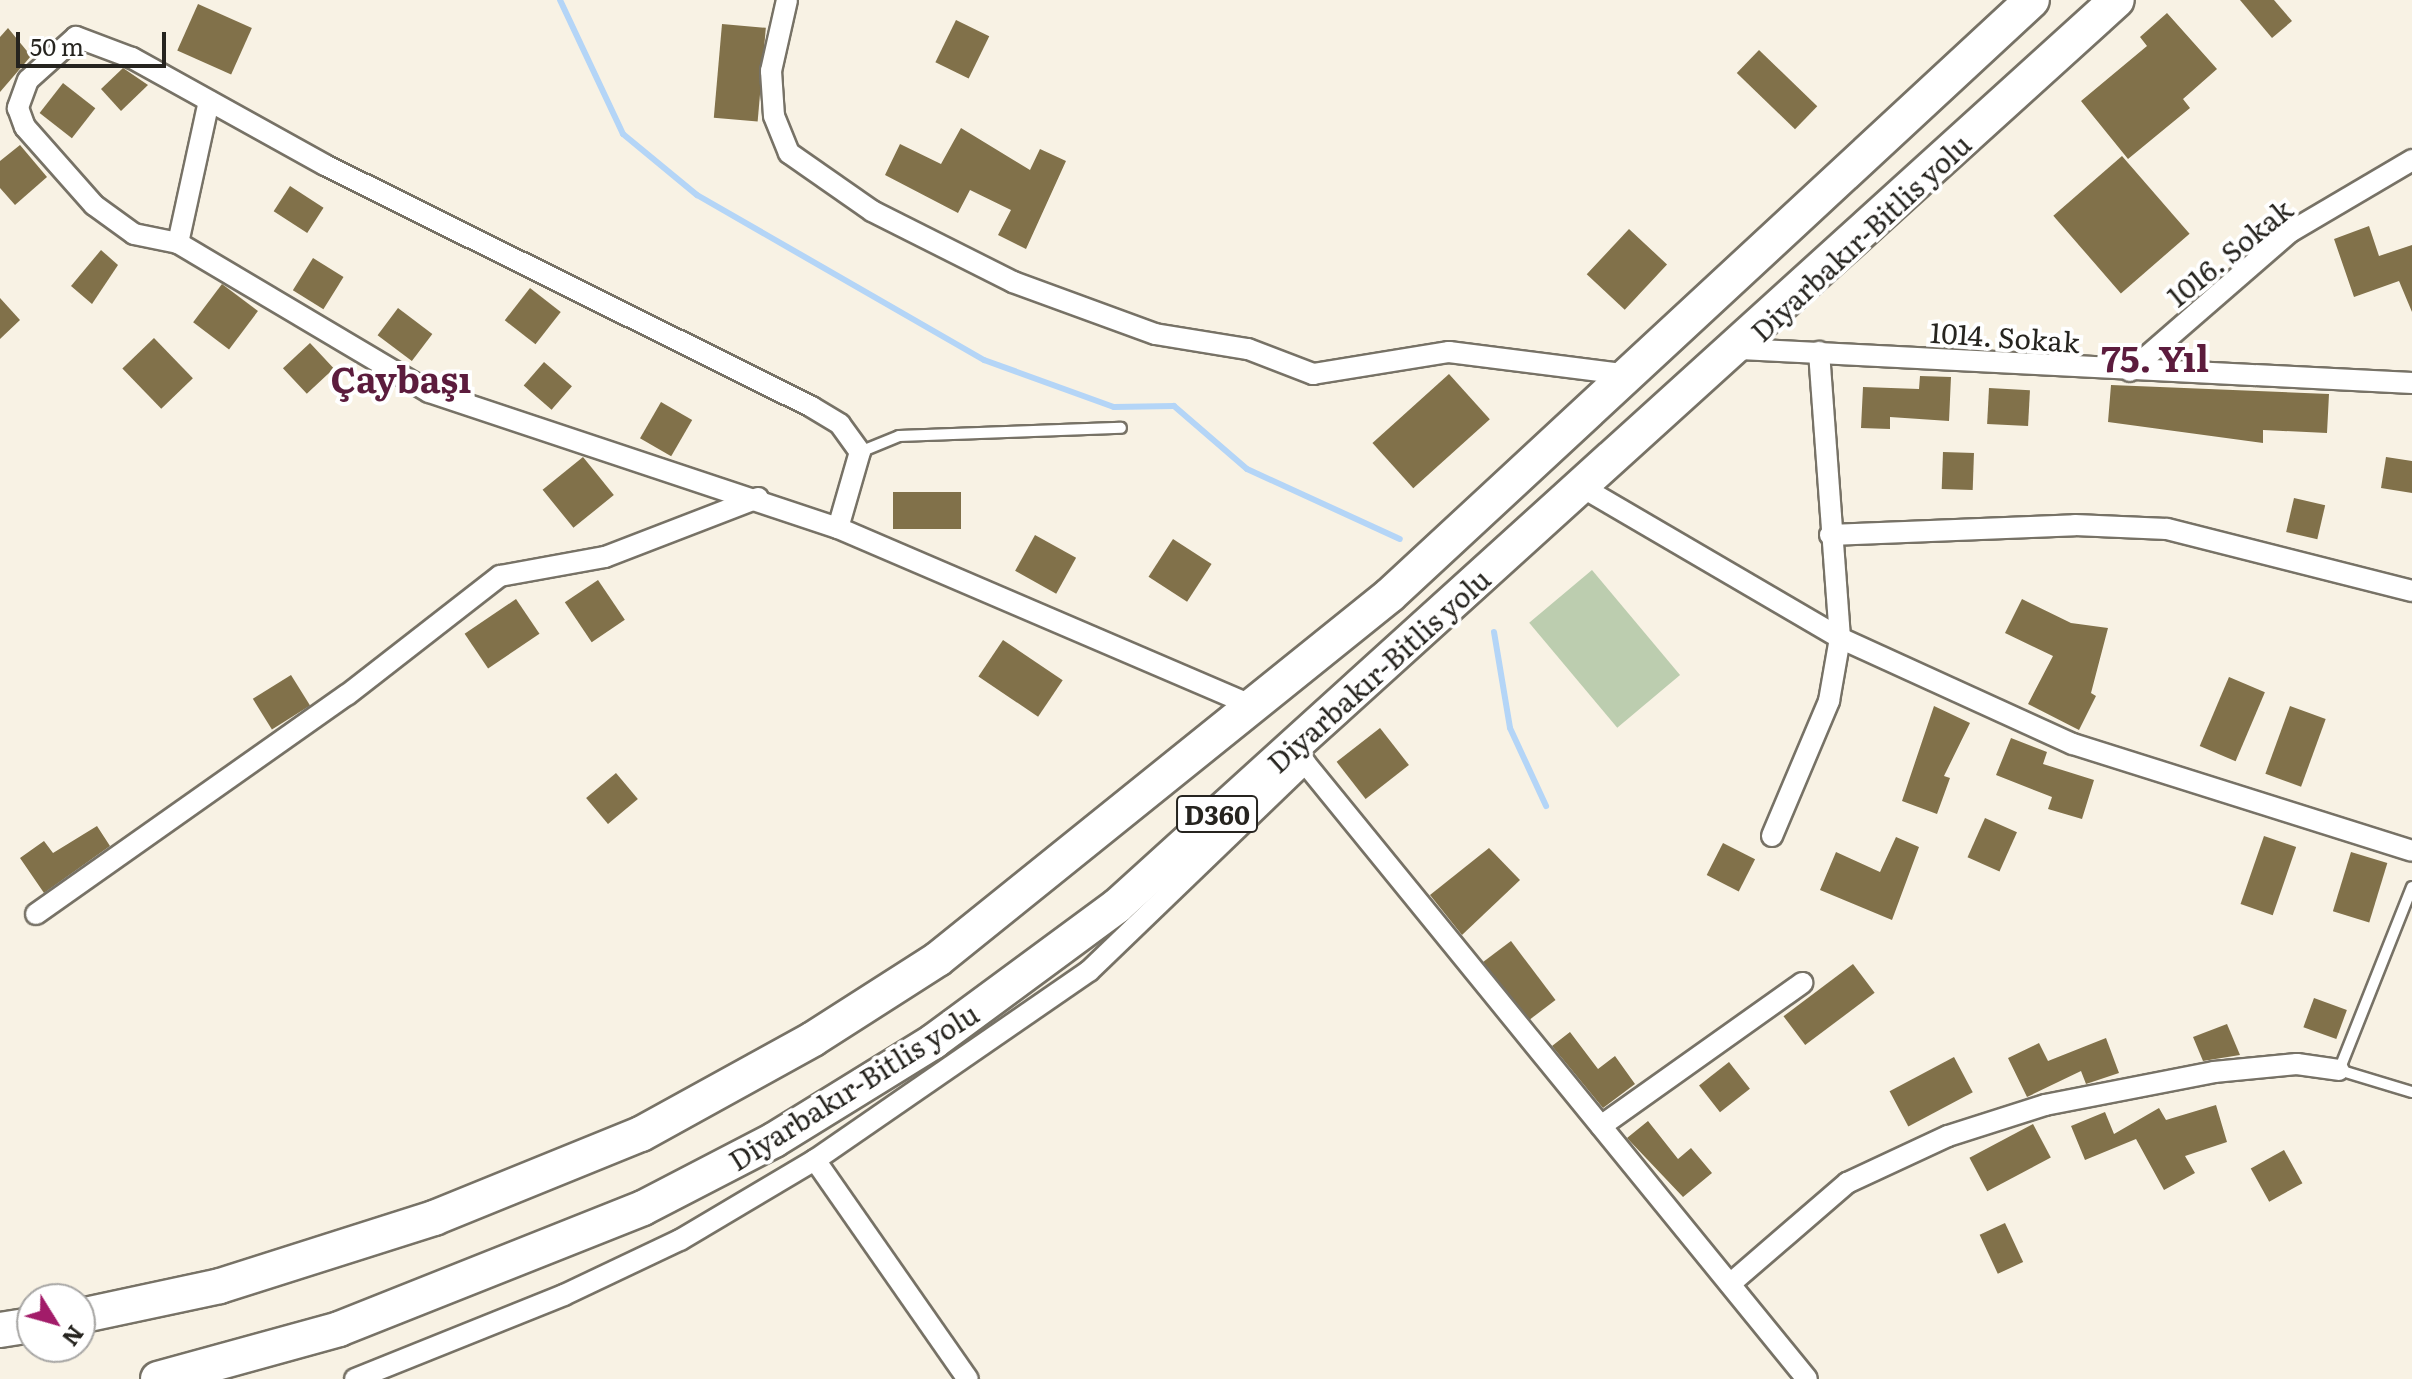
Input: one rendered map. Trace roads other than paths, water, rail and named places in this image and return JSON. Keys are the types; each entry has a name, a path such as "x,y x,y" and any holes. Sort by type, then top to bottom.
{"highway":[{"name":"Diyarbakır-Bitlis yolu","path":"96,1313 220,1286 434,1218 641,1134 813,1039 938,959 1390,595 1622,374 2032,0"},
{"name":"Diyarbakır-Bitlis yolu","path":"158,1379 339,1329 525,1258 774,1140 934,1041 1117,906 1298,754 1580,486 1738,349 2117,0"}],"street":[{"path":"787,0 771,71 774,116 789,153 872,211 1013,282 1155,334 1248,349 1313,374 1449,352 1622,374"},
{"path":"838,528 860,452 840,424 812,407 209,101 76,37 28,80 18,108 25,127 94,205 134,234 178,243 429,392 758,498 838,528 1251,705"},
{"path":"178,243 209,101"},
{"name":"1016. Sokak","path":"2130,371 2290,232 2412,160"},
{"name":"1014. Sokak","path":"1738,349 2412,383"},
{"path":"1772,836 1829,701 1840,638 1830,535 1819,352"},
{"path":"1580,486 1840,638 2073,744 2412,851"},
{"path":"36,914 347,695 500,576 605,557 758,498"},
{"path":"1830,535 2075,525 2167,529 2412,591"},
{"path":"355,1379 579,1288 815,1160 1089,971 1298,754 1807,1379"},
{"path":"1601,1126 1802,983"},
{"path":"1730,1284 1847,1183 1948,1136 2045,1105 2253,1065 2339,1070"},
{"path":"815,1160 968,1379"}],"lane":[{"path":"860,452 899,436 1121,428"},
{"path":"2412,887 2339,1070 2412,1092"}],"waterway":[{"path":"560,0 623,134 697,195 984,360 1114,407 1174,406 1247,469 1400,539"},
{"path":"1494,632 1510,728 1546,806"}],"district":[{"name":"75. Yıl","path":"2155,357"},
{"name":"Çaybaşı","path":"401,378"}]}
